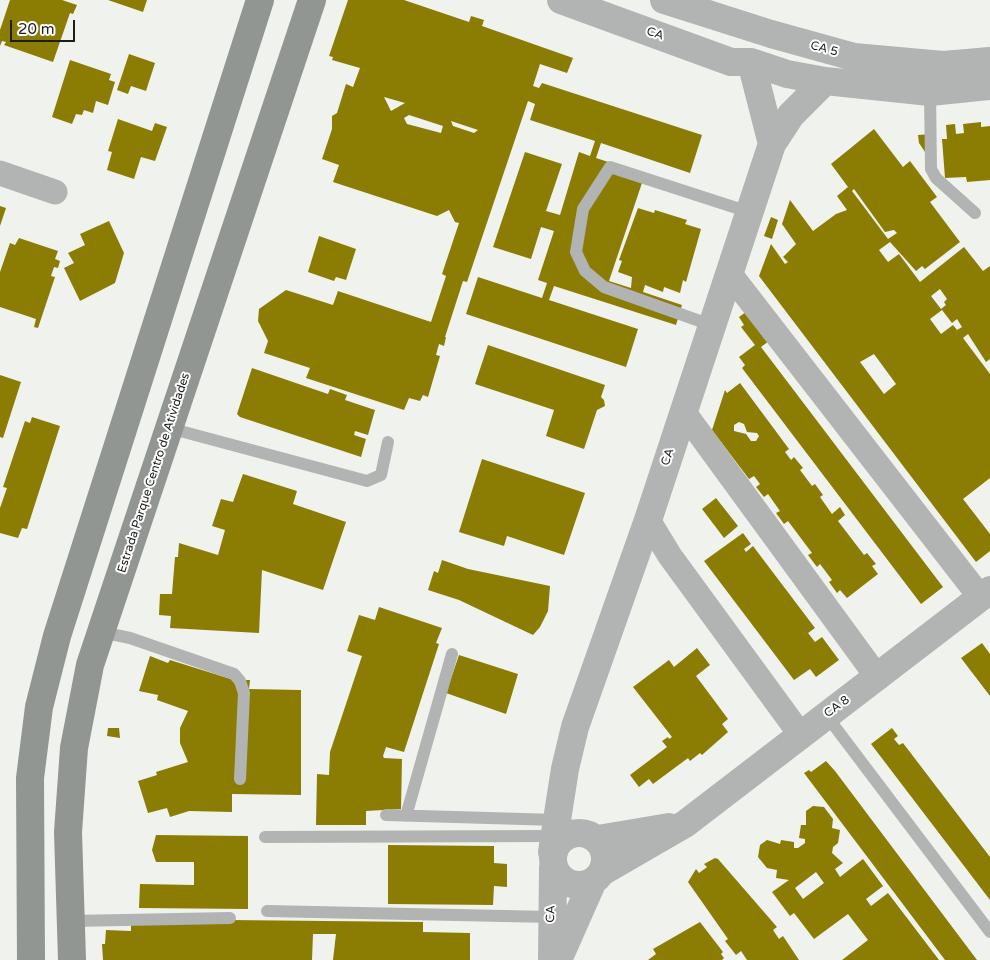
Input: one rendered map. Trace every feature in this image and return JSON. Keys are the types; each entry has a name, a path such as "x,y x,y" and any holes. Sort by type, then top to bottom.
{"main road":[{"path":"31,960 30,778 39,707 56,636 260,0"},
{"name":"Estrada Parque Centro de Atividades","path":"72,960 68,832 74,748 90,665 312,0"}],"street":[{"name":"CA","path":"561,0 731,62 751,62 787,74 825,81 930,92 990,86"},
{"name":"CA 5","path":"664,0 771,34 854,57 943,65 990,61"},
{"path":"751,62 772,144"},
{"name":"CA","path":"552,960 551,917 554,844 564,769 575,727 648,520 772,144 790,115 825,81"},
{"path":"0,173 56,192"},
{"path":"728,273 987,599"},
{"path":"683,411 878,678"},
{"path":"648,520 670,556 800,734"},
{"name":"CA 8","path":"597,878 685,824 800,734 987,599"},
{"name":"CA","path":"564,769 568,802 591,835"},
{"name":"CA 8","path":"591,835 685,824"},
{"path":"566,834 591,835 606,855 597,878 577,886 562,881 554,844 566,834"},
{"name":"CA","path":"558,960 597,878"}],"lane":[{"path":"930,92 930,169 936,178 975,213"},
{"path":"711,325 604,287 585,271 576,252 583,209 610,167 749,212"},
{"path":"169,428 367,481 376,479 380,475 388,442"},
{"path":"101,632 140,642 234,674 240,680 244,693 240,779"},
{"path":"406,816 452,654"},
{"path":"826,715 990,932"},
{"path":"386,815 406,816 554,844"},
{"path":"265,837 554,844"},
{"path":"267,911 551,917"},
{"path":"71,921 230,918"}],"building":[{"path":"10,0 62,0 77,5 73,14 70,13 53,62 4,45 6,42 2,41 0,46 0,30"},
{"path":"108,0 147,0 143,12"},
{"path":"348,0 404,0 469,22 471,16 484,20 482,26 573,58 567,73 540,64 533,86 539,88 542,83 702,135 690,173 601,143 596,158 645,174 609,281 631,288 632,277 618,272 622,261 619,260 638,208 654,213 655,210 687,220 685,224 701,229 686,282 683,280 680,293 664,287 663,292 645,285 643,292 682,305 676,325 554,286 549,300 638,329 626,367 466,314 478,277 542,298 547,283 538,280 554,231 541,227 531,259 493,247 525,152 562,164 546,211 560,215 579,152 590,156 595,141 530,120 535,104 528,101 467,282 463,281 445,337 444,346 439,344 436,355 440,356 428,397 423,395 420,401 409,398 404,410 306,378 310,368 264,353 268,341 258,321 259,309 286,290 333,305 338,291 431,322 446,276 442,274 459,223 455,222 449,210 437,216 333,182 339,165 322,159 332,129 332,116 337,113 346,84 353,87 360,68 332,60 333,57 329,56","holes":["384,97 405,103 391,111","409,115 443,126 441,133 407,124 404,118","451,121 478,130 474,133 453,126"]},
{"path":"129,54 155,63 146,91 131,86 128,94 117,90"},
{"path":"70,60 111,74 109,80 115,82 108,105 96,101 93,113 84,110 82,115 76,114 72,124 52,117"},
{"path":"118,119 152,131 155,123 167,127 155,161 141,157 134,179 107,170 112,152 108,151"},
{"path":"981,122 981,127 990,126 990,180 967,182 966,177 945,178 942,139 947,139 946,125 955,124 956,134 964,133 963,124"},
{"path":"874,129 903,167 910,161 937,197 930,202 960,242 925,269 922,266 916,271 890,242 879,250 888,262 899,254 920,282 964,247 983,271 990,266 990,359 986,362 968,334 963,338 990,374 990,478 963,499 990,534 990,551 976,562 759,276 771,244 785,264 788,262 783,257 796,244 782,224 790,200 813,231 836,214 847,210 837,196 848,187 831,164","holes":["854,189 885,232 894,230 897,233 888,239 852,191","940,289 947,299 944,302 946,305 941,309 931,296","942,310 952,323 957,319 962,327 957,330 953,325 941,334 930,319","874,354 896,384 884,394 860,362"]},
{"path":"932,134 927,155 919,143 918,135"},
{"path":"0,206 6,208 0,226"},
{"path":"771,217 778,220 772,239 764,236"},
{"path":"109,221 124,253 115,283 80,301 64,268 74,263 68,253 85,245 80,234"},
{"path":"319,236 356,249 346,280 336,277 334,281 308,272"},
{"path":"19,238 58,251 55,259 60,261 58,268 54,267 51,276 55,277 38,328 34,327 36,319 0,307 0,272 10,243 15,245"},
{"path":"750,309 773,338 761,347 943,587 921,604 742,368 745,365 739,357 755,345 741,327 744,325 739,317"},
{"path":"488,345 605,385 601,397 604,400 605,406 597,410 584,449 546,436 554,410 475,384"},
{"path":"252,368 328,394 330,389 347,395 345,400 375,410 368,435 355,431 354,435 366,439 361,457 240,417 237,414"},
{"path":"0,375 21,382 3,438 0,437"},
{"path":"740,383 789,449 785,452 791,460 794,457 803,468 800,470 812,486 815,484 823,495 820,497 832,514 840,507 845,515 838,521 864,555 867,553 876,564 872,566 878,574 847,598 840,590 837,593 829,582 832,580 820,564 817,567 808,555 812,553 788,521 784,524 776,513 780,511 768,494 764,497 756,487 760,484 754,476 749,479 712,430 725,390 727,393","holes":["739,422 744,424 747,432 757,433 759,436 756,441 751,441 746,434 734,431 734,425"]},
{"path":"32,417 60,426 27,529 22,528 18,538 0,533 0,508 7,488 3,487 25,421 30,423"},
{"path":"482,459 585,493 564,555 507,536 504,546 459,532"},
{"path":"243,474 297,491 293,504 346,522 323,590 262,570 259,633 170,628 171,616 159,615 160,594 172,594 175,557 178,557 179,543 218,555 225,530 212,526 221,499 233,502"},
{"path":"716,498 738,526 724,538 702,509"},
{"path":"743,533 751,544 744,549 746,552 753,546 815,628 808,633 815,642 822,637 839,660 816,677 810,669 794,680 704,561"},
{"path":"442,560 468,569 550,586 548,611 540,627 533,635 459,600 428,590 434,571 438,573"},
{"path":"379,607 442,628 436,643 439,644 404,752 386,747 383,756 384,758 402,759 401,809 366,811 366,825 316,825 317,774 329,775 330,752 362,656 347,651 359,615 375,620"},
{"path":"982,643 990,654 990,696 961,658"},
{"path":"697,648 710,665 696,676 728,719 722,724 728,732 702,755 700,753 690,761 688,758 653,784 649,779 639,787 630,775 667,747 662,741 672,737 633,687 669,660 674,667"},
{"path":"459,655 518,674 506,714 446,693"},
{"path":"150,656 168,663 170,660 234,680 250,680 249,689 301,690 301,795 232,794 232,812 189,811 170,817 167,808 148,813 138,781 157,775 156,772 188,762 180,743 180,728 188,711 157,700 158,695 139,691"},
{"path":"108,728 119,728 120,738 107,736"},
{"path":"892,728 898,736 894,739 899,745 903,743 990,857 990,900 871,744"},
{"path":"826,761 977,960 945,960 804,773 809,770 811,772"},
{"path":"813,806 824,807 833,819 832,828 840,830 838,843 833,847 832,853 843,863 835,869 840,877 863,859 883,886 866,899 871,906 888,893 939,960 842,960 868,940 848,914 814,939 794,913 790,916 772,892 789,880 776,878 777,870 767,868 758,857 760,845 767,840 780,844 781,840 794,842 794,848 798,848 805,843 805,839 799,838 801,825 806,825 806,811","holes":["816,872 824,883 803,899 795,888"]},
{"path":"156,835 248,836 248,909 139,908 140,884 194,885 194,862 156,862 152,850"},
{"path":"388,845 494,846 494,863 507,864 507,887 494,886 493,905 388,904"},
{"path":"715,858 718,859 777,927 773,930 779,939 783,936 799,960 747,960 741,951 736,955 725,941 728,939 688,882 696,869 699,873 707,867 704,864"},
{"path":"131,919 423,922 423,932 470,933 470,960 333,960 336,934 313,934 312,960 103,960 102,944 105,944 106,930 131,931"},
{"path":"700,922 723,952 721,954 724,958 722,960 648,960 656,954 653,949"}]}
